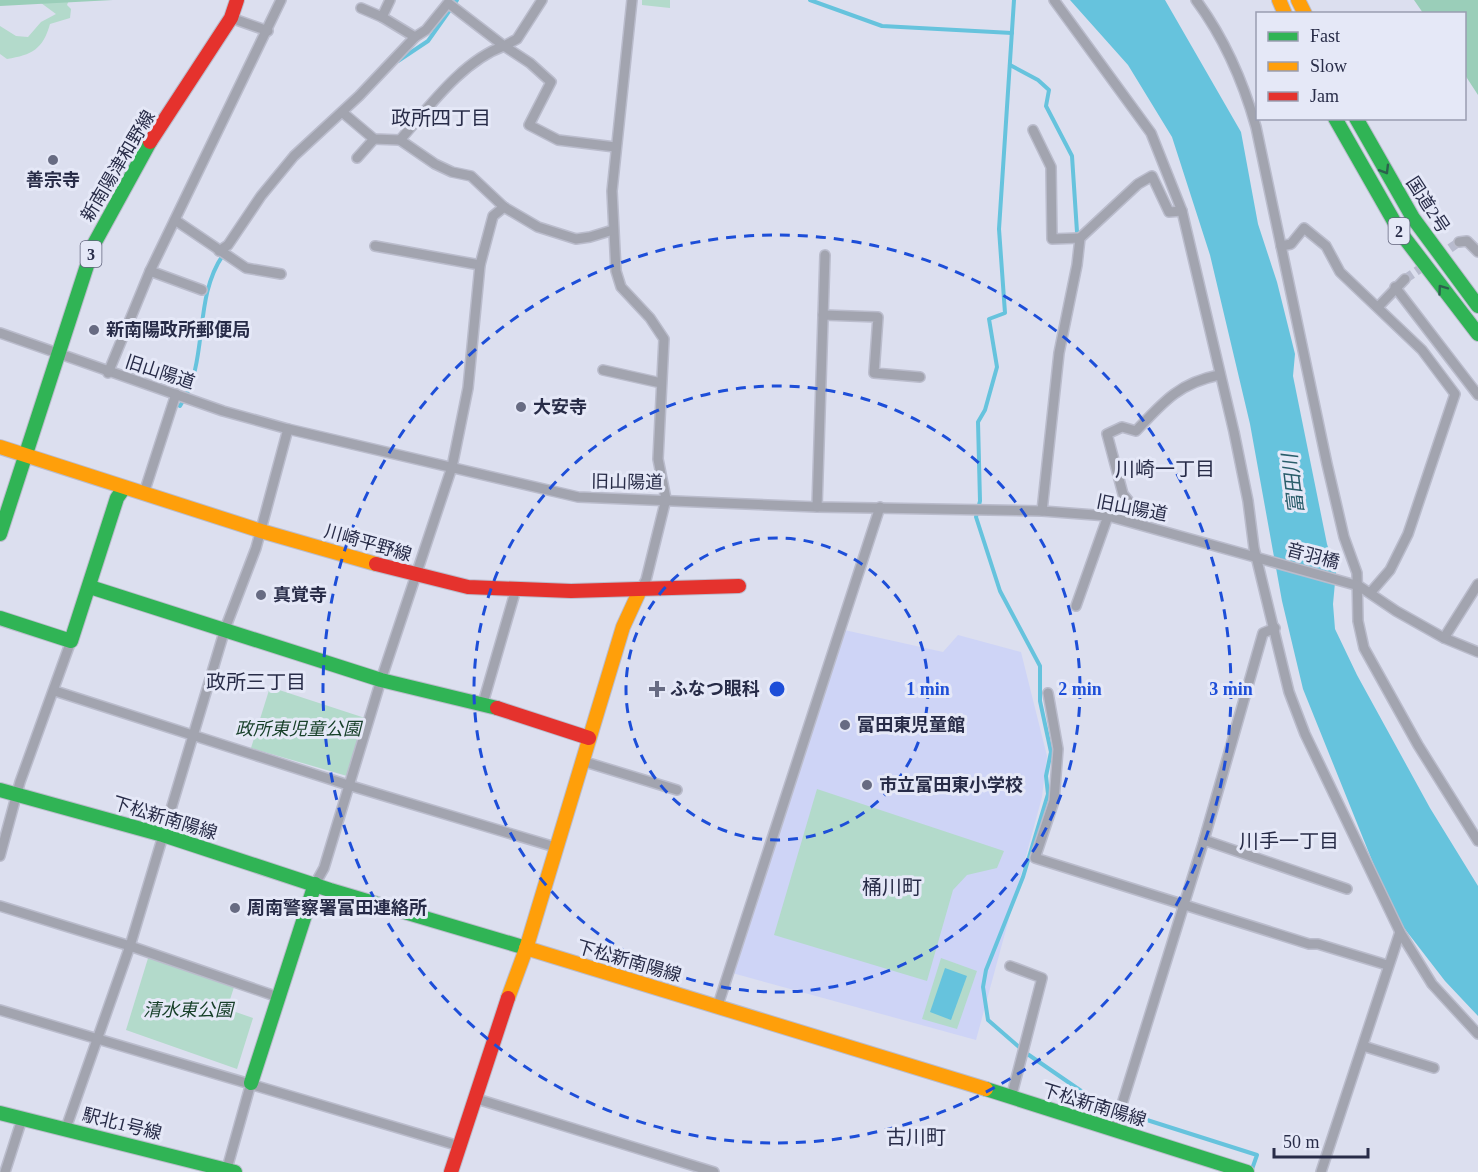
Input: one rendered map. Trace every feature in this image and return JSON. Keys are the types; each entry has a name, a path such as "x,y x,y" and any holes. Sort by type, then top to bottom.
{"main road":[{"name":"新南陽津和野線","path":"0,534 94,244 106,215 144,151 231,18 237,0"},
{"name":"国道2号","path":"1336,120 1400,232 1478,334"},
{"name":"国道2号","path":"1357,120 1413,218 1478,306"},
{"name":"川崎平野線","path":"0,447 261,531 415,575 468,587 640,590 739,586"},
{"path":"0,618 71,641 117,498 124,488"},
{"path":"90,587 381,680 483,703 589,738"},
{"path":"451,1172 526,949 623,627 640,590"},
{"name":"下松新南陽線","path":"0,790 163,835 526,949 718,1005 1247,1172"},
{"path":"251,1083 315,884"},
{"name":"駅北1号線","path":"0,1113 229,1171"}],"street":[{"path":"108,373 150,271 281,0"},
{"path":"382,17 390,0"},
{"path":"400,140 444,92 486,52 517,39 539,3 527,0"},
{"path":"632,0 612,191 616,271 621,287 650,318 664,339 658,459 666,499 646,580 640,590"},
{"path":"1054,0 1151,133 1182,211 1234,432 1257,556 1289,692 1305,734 1400,932 1432,984 1478,1034"},
{"path":"1196,0 1229,54 1245,88 1256,127 1327,464 1359,586 1358,621 1364,648 1418,745 1478,842"},
{"path":"219,251 228,245 261,196 294,156 342,112 415,37 426,30 448,3 452,2 551,82 529,125 558,140 615,147"},
{"path":"361,8 382,17 415,37"},
{"path":"231,18 268,31"},
{"path":"342,112 374,139 400,140 435,164 452,172 471,176 504,207 538,227 576,238 590,237 614,230"},
{"path":"1033,130 1051,167 1052,239 1080,238"},
{"path":"357,158 374,139"},
{"path":"1042,511 1059,353 1077,265 1080,238 1138,184 1152,176 1169,212 1182,211"},
{"path":"315,884 324,868 381,680 452,467 468,388 480,265 493,216 504,207"},
{"path":"175,220 246,268 281,274"},
{"path":"1281,246 1292,244 1304,228 1326,246 1340,272 1422,350 1455,394 1408,534 1390,570 1371,592"},
{"path":"1459,242 1467,241 1478,252"},
{"path":"375,246 480,265"},
{"path":"818,507 825,255"},
{"path":"150,271 202,290"},
{"path":"1378,307 1405,279"},
{"path":"1395,287 1478,395"},
{"path":"823,315 878,318 874,373 920,376"},
{"name":"旧山陽道","path":"0,333 108,373 176,393 223,411 288,429 578,497 818,507 1042,511 1108,516 1270,561"},
{"path":"603,370 661,383"},
{"path":"1138,523 1139,514 1123,494 1107,435 1122,427 1136,431 1168,396 1199,379 1219,375"},
{"path":"144,493 176,393"},
{"path":"66,1128 95,1039 130,946 225,629 261,531 288,429"},
{"path":"718,1005 880,507"},
{"path":"1076,606 1108,516"},
{"name":"音羽橋","path":"1270,561 1359,586"},
{"path":"1444,638 1478,584"},
{"path":"1359,586 1396,611 1444,638 1478,652"},
{"path":"483,703 516,589"},
{"path":"1114,1130 1204,840 1263,633 1275,628"},
{"path":"0,856 16,793 55,691 71,641"},
{"path":"55,691 194,737 555,848"},
{"path":"1048,693 1058,759 1054,801 1035,858 1183,902 1309,944 1318,944 1387,965"},
{"path":"582,761 677,790"},
{"path":"1204,840 1347,889"},
{"path":"0,906 130,946 278,997"},
{"path":"1321,1172 1387,965 1400,932"},
{"path":"1010,966 1042,978 1011,1098"},
{"path":"0,1010 459,1146"},
{"path":"1363,1046 1434,1068"},
{"path":"229,1171 251,1083"},
{"path":"474,1098 714,1172"},
{"path":"5,1172 22,1119"}],"shaded area":[{"path":"840,629 943,652 958,635 1021,652 1047,756 1042,797 976,1040 725,971"}],"green space":[{"path":"0,0 113,0 0,6"},
{"path":"37,0 69,0 67,5 71,9 70,18 50,24 40,45 30,53 7,59 0,54 0,26 16,36 28,37 41,22 56,14"},
{"path":"642,0 670,0 670,8 642,5"},
{"path":"1414,0 1478,0 1478,95 1466,77 1466,12 1422,12"},
{"name":"政所東児童公園","path":"270,687 365,718 347,776 251,748"},
{"path":"817,789 1004,851 997,868 967,875 953,890 927,981 774,935"},
{"name":"清水東公園","path":"149,955 235,984 227,1009 253,1018 237,1069 126,1030"},
{"path":"941,958 977,971 957,1029 922,1019"}],"water":[{"name":"富田川","path":"1070,0 1165,0 1241,132 1258,224 1277,282 1295,354 1293,376 1327,544 1336,572 1333,604 1335,629 1357,675 1430,808 1478,886 1478,1016 1445,981 1394,915 1303,689 1282,601 1250,424 1210,255 1172,137 1128,65"},
{"path":"945,968 967,976 951,1020 930,1012"}],"waterway":[{"path":"398,61 428,41 457,0"},
{"path":"810,0 882,26 1012,33"},
{"path":"1014,0 999,229 1005,313 989,319 997,367 985,410 978,422 980,501 976,517 1000,591 1040,666 1040,701 1051,752 1046,776 1048,794 1023,877 986,970 983,987 988,1020 1026,1053 1103,1106 1257,1155 1251,1172"},
{"path":"1010,65 1038,80 1049,90 1046,106 1072,156 1077,232"},
{"path":"180,406 195,370 207,291 213,273 223,255"}],"tunnel":[{"path":"1439,256 1459,242"},
{"path":"1405,279 1427,264"}],"traffic: fast":[{"path":"1336,120 1400,232 1478,334"},
{"path":"1357,120 1413,218 1478,306"},
{"path":"0,534 94,244 150,142"},
{"path":"0,618 71,641 117,498 124,488"},
{"path":"90,587 381,680 497,708"},
{"path":"0,790 163,835 330,890 526,948"},
{"path":"251,1083 315,884"},
{"path":"986,1089 1247,1172"},
{"path":"0,1113 235,1172"}],"traffic: slow":[{"path":"1279,0 1284,12"},
{"path":"1298,0 1304,12"},
{"path":"0,447 261,531 376,564"},
{"path":"508,998 526,949 623,627 640,590"},
{"path":"526,948 986,1089"}],"traffic: jam":[{"path":"150,142 231,18 237,0"},
{"path":"376,564 468,587 571,591 739,586"},
{"path":"497,708 589,738"},
{"path":"451,1172 508,998"}],"place":[{"name":"善宗寺","path":"53,160"},
{"name":"新南陽政所郵便局","path":"94,330"},
{"name":"大安寺","path":"521,407"},
{"name":"真覚寺","path":"261,595"},
{"name":"ふなつ眼科","path":"657,689"},
{"name":"富田東児童館","path":"845,725"},
{"name":"市立富田東小学校","path":"867,785"},
{"name":"周南警察署富田連絡所","path":"235,908"}],"district":[{"name":"政所四丁目","path":"441,118"},
{"name":"川崎一丁目","path":"1165,469"},
{"name":"政所三丁目","path":"256,682"},
{"name":"川手一丁目","path":"1289,841"},
{"name":"桶川町","path":"892,887"},
{"name":"古川町","path":"916,1137"}]}
